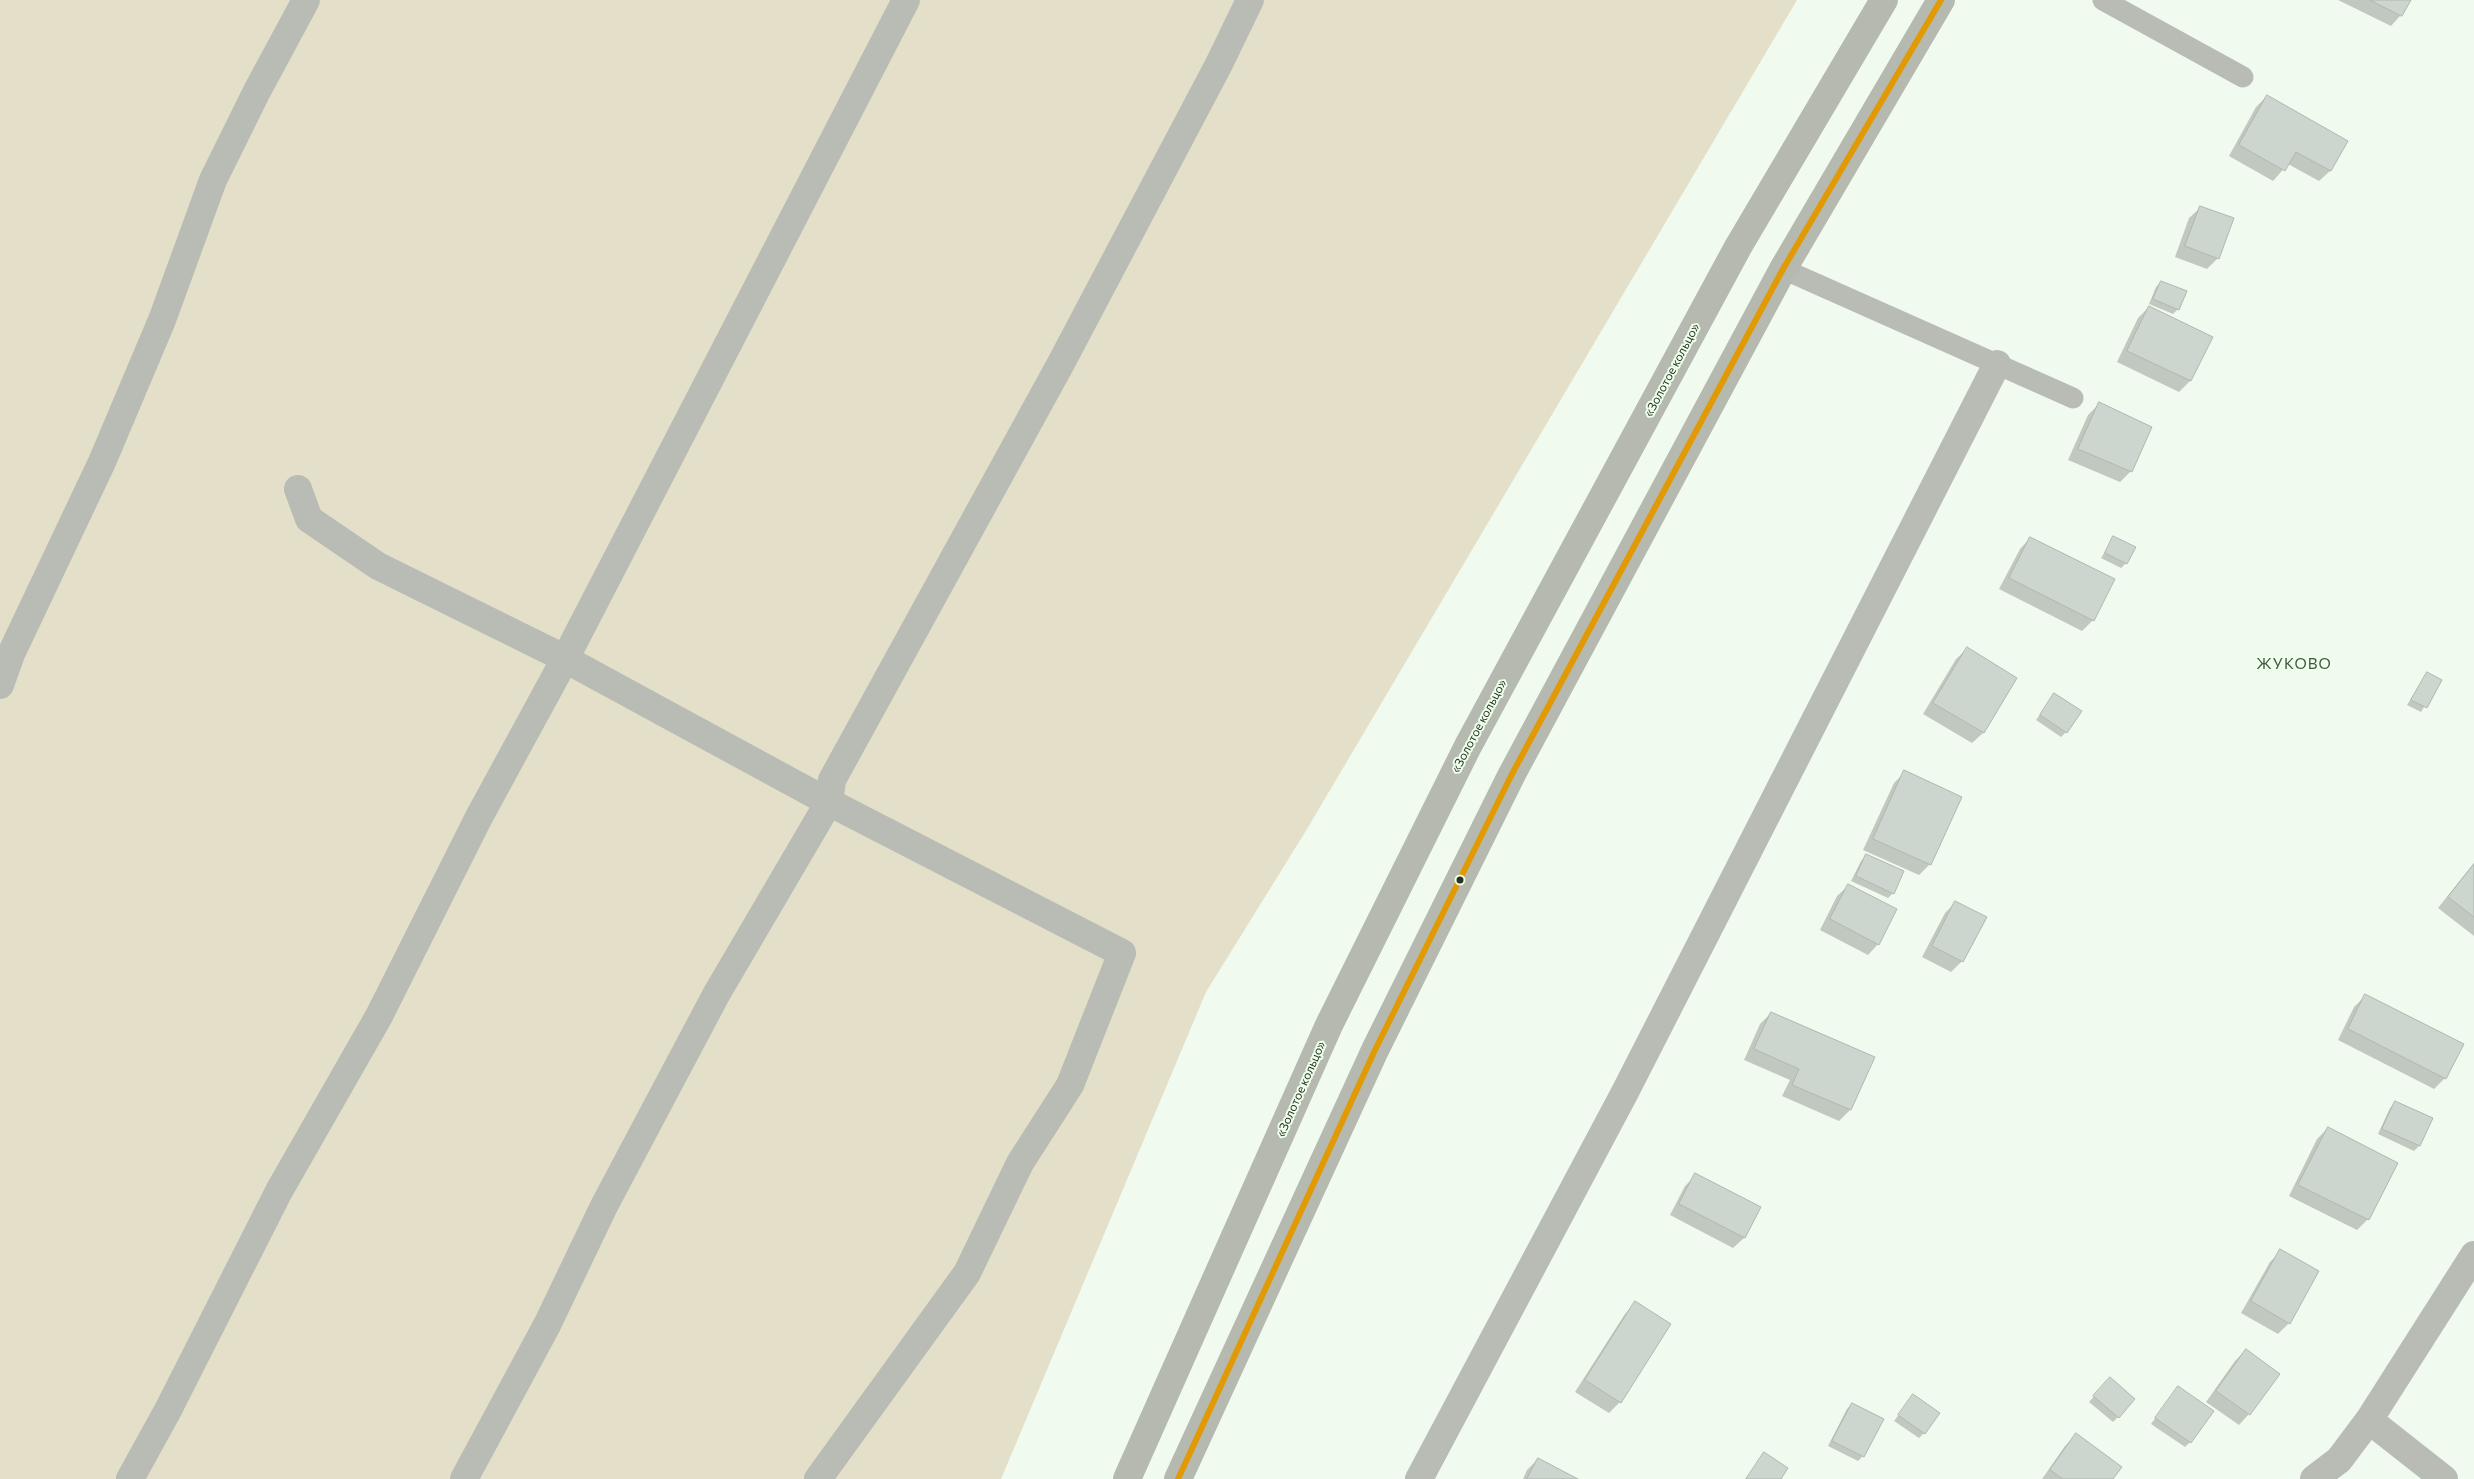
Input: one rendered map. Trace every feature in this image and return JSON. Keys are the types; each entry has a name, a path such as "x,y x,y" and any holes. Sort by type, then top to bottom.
{"highway":[{"name":"«Золотое кольцо»","path":"1127,1479 1329,1025 1468,746 1738,247 1884,0"},
{"path":"1178,1479 1375,1050 1512,774 1783,269 1941,0"}],"street":[{"path":"0,685 11,654 102,462 162,320 213,180 256,91 306,0"},
{"path":"130,1479 168,1410 280,1191 379,1016 480,817 565,659 906,0"},
{"path":"464,1479 547,1325 604,1206 716,992 828,802 832,780 1060,365 1219,64 1250,0"},
{"path":"1419,1479 1628,1085 1997,364"},
{"path":"298,489 309,519 378,566 565,659 828,802 1122,953 1070,1085 1020,1164 967,1273 818,1479"},
{"path":"2314,1479 2339,1460 2369,1420 2474,1255"},
{"path":"2369,1420 2444,1479"}],"lane":[{"path":"2103,0 2242,77"},
{"path":"1783,269 2072,398"}],"shaded area":[{"path":"0,0 1797,0 1307,829 1206,992 1001,1479 0,1479"}],"building":[{"path":"2370,0 2411,0 2402,16"},
{"path":"2267,95 2348,141 2331,171 2296,152 2285,171 2239,145"},
{"path":"2200,206 2234,218 2219,259 2185,246"},
{"path":"2161,281 2187,291 2179,310 2153,299"},
{"path":"2149,306 2213,337 2191,381 2127,351"},
{"path":"2099,402 2152,427 2132,472 2078,449"},
{"path":"2113,536 2136,547 2127,564 2105,553"},
{"path":"2030,537 2115,579 2094,621 2009,578"},
{"path":"1967,647 2017,678 1984,733 1933,703"},
{"path":"2427,672 2442,680 2427,708 2411,700"},
{"path":"2054,693 2082,711 2067,733 2040,715"},
{"path":"1904,770 1962,797 1931,865 1873,839"},
{"path":"1866,854 1904,871 1894,894 1856,876"},
{"path":"2474,864 2474,917 2448,897"},
{"path":"1848,884 1897,909 1879,945 1830,919"},
{"path":"1955,901 1987,917 1963,962 1932,946"},
{"path":"2365,994 2464,1044 2446,1079 2348,1029"},
{"path":"1771,1012 1875,1057 1851,1110 1792,1085 1799,1069 1754,1049"},
{"path":"2395,1101 2433,1118 2420,1146 2382,1129"},
{"path":"2328,1127 2398,1163 2369,1220 2298,1185"},
{"path":"1695,1173 1761,1207 1745,1238 1679,1204"},
{"path":"2280,1249 2319,1271 2290,1324 2251,1301"},
{"path":"1635,1301 1671,1324 1621,1403 1585,1380"},
{"path":"2246,1349 2280,1374 2250,1415 2216,1391"},
{"path":"2110,1377 2135,1399 2119,1418 2093,1396"},
{"path":"2178,1386 2214,1411 2191,1443 2155,1418"},
{"path":"1913,1394 1940,1413 1925,1434 1898,1415"},
{"path":"1852,1403 1884,1419 1864,1457 1832,1441"},
{"path":"2076,1433 2122,1467 2113,1479 2063,1479 2050,1470"},
{"path":"1764,1452 1788,1468 1781,1479 1746,1479"},
{"path":"1538,1458 1578,1479 1527,1479"}],"transit line":[{"path":"1178,1479 1375,1050 1512,774 1783,269 1941,0"}],"district":[{"name":"ЖУКОВО","path":"2294,664"}]}
